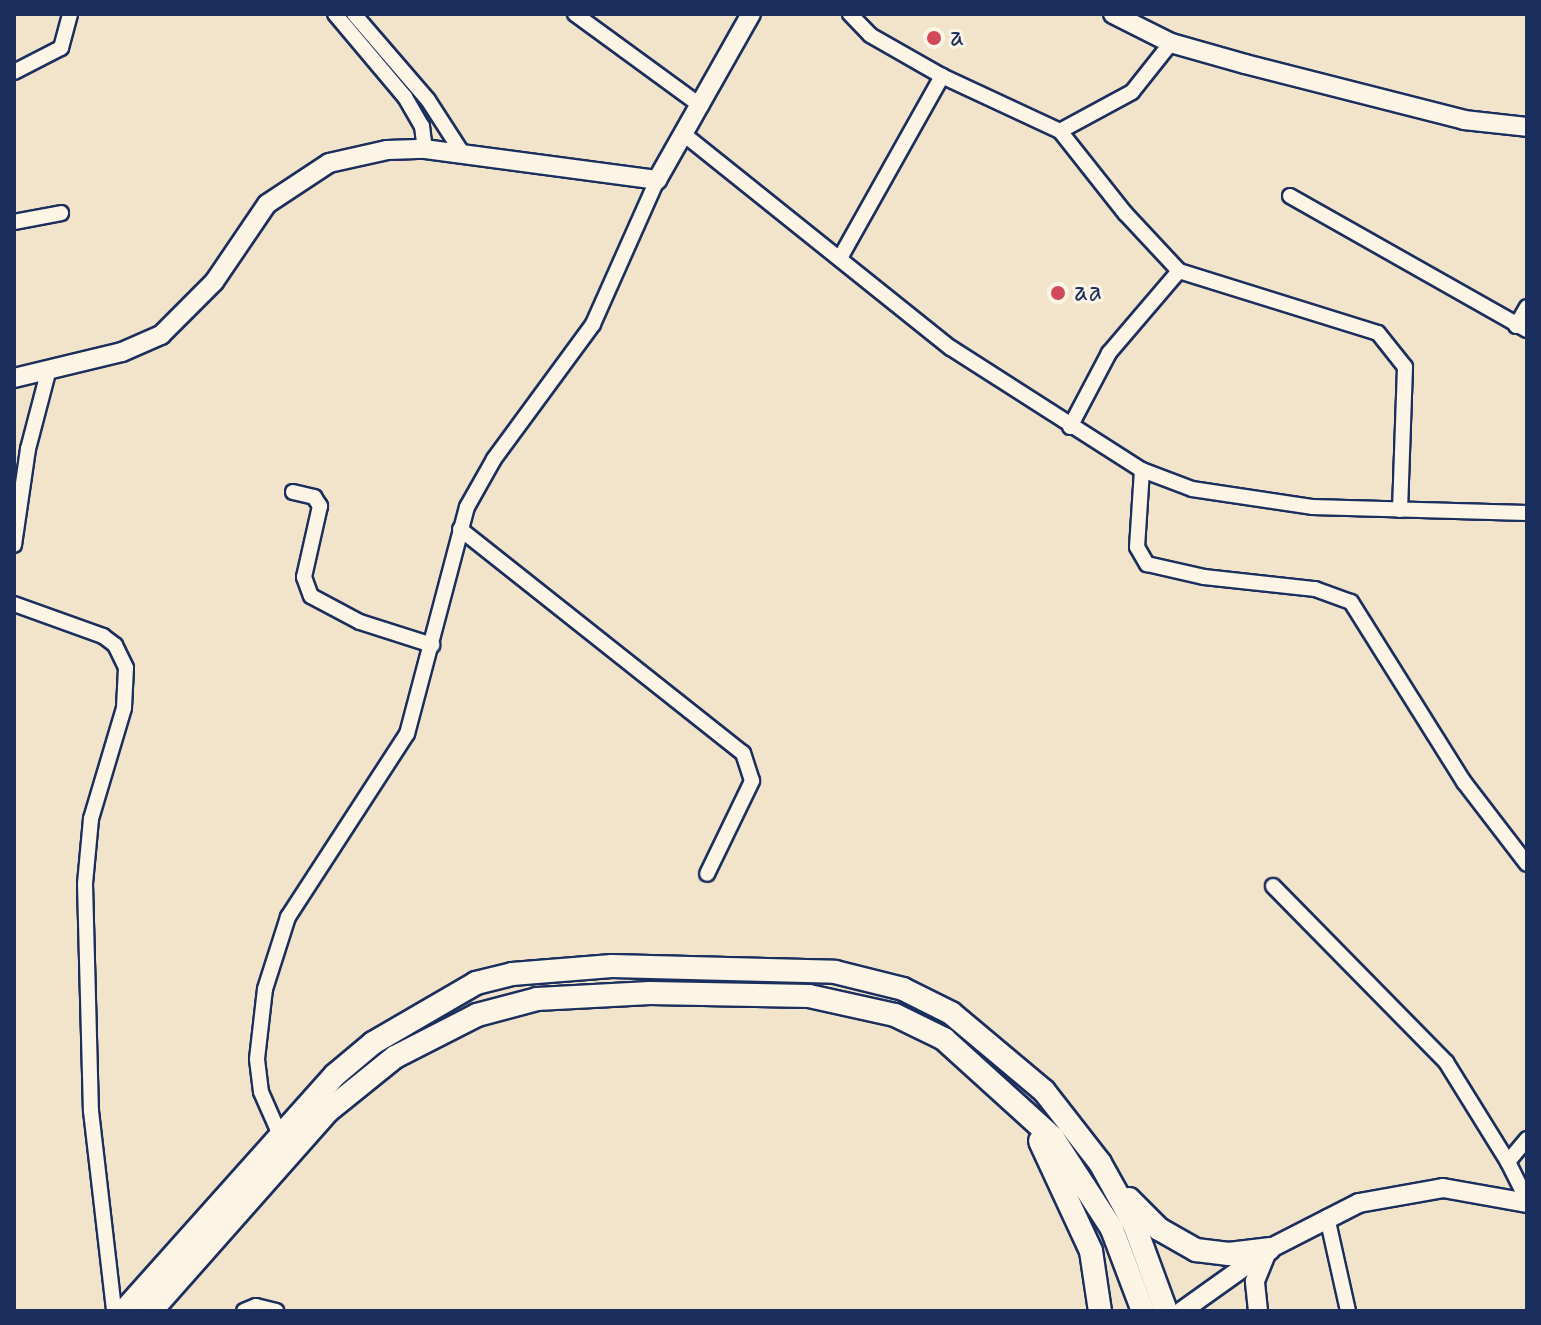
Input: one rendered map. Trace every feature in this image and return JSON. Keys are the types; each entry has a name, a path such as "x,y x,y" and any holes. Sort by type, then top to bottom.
{"main road":[{"path":"124,1311 280,1135 373,1043 450,994 512,974 573,967 798,968 903,989 951,1013 1011,1059 1044,1091 1100,1163 1171,1238 1230,1268 1269,1249"},
{"path":"650,993 655,967"},
{"path":"151,1311 328,1111 395,1057 477,1015 526,1001 650,993 809,996 895,1015 944,1039 1018,1101 1053,1138 1093,1194 1124,1256 1143,1311"},
{"path":"1018,1101 1054,1165 1091,1251 1100,1311"},
{"path":"1100,1163 1134,1224 1166,1311"}],"street":[{"path":"14,72 61,48 70,14"},
{"path":"335,14 410,105 422,126 425,149"},
{"path":"354,14 428,100 463,154"},
{"path":"575,14 701,106"},
{"path":"280,1135 261,1092 257,1059 275,949 299,898 398,752 414,715 460,529 494,459 593,324 657,180 686,136 751,14"},
{"path":"850,14 870,35 942,76 1060,131 1125,213 1179,271 1378,333 1394,349 1405,367 1400,510"},
{"path":"1113,14 1171,43 1464,120 1527,127"},
{"path":"1060,131 1132,92 1171,43"},
{"path":"840,258 942,76"},
{"path":"686,136 938,338 1070,427 1142,470 1192,489 1312,507 1527,513"},
{"path":"14,378 48,373 148,343 175,324 214,282 267,204 305,176 359,155 425,149 657,180"},
{"path":"1290,196 1521,328 1527,307"},
{"path":"14,222 61,213"},
{"path":"1070,427 1109,353 1179,271"},
{"path":"14,545 28,449 48,373"},
{"path":"1142,470 1137,547 1147,564 1204,577 1315,589 1351,602 1464,782 1527,864"},
{"path":"293,492 314,497 320,506 304,577 311,596 360,622 432,645"},
{"path":"460,529 743,753 752,781 707,874"},
{"path":"14,604 103,636 115,645 126,668 124,708 91,819 85,884 91,1111 114,1311"},
{"path":"1273,886 1446,1062 1508,1162 1527,1202"},
{"path":"1508,1162 1527,1139"},
{"path":"1258,1311 1254,1292 1269,1249 1327,1217 1387,1195 1443,1188 1527,1202"},
{"path":"1327,1217 1348,1311"},
{"path":"1182,1311 1230,1268 1254,1292"},
{"path":"244,1311 256,1306 276,1311"}],"place":[{"name":"a","path":"934,38"},
{"name":"aa","path":"1058,293"}]}
